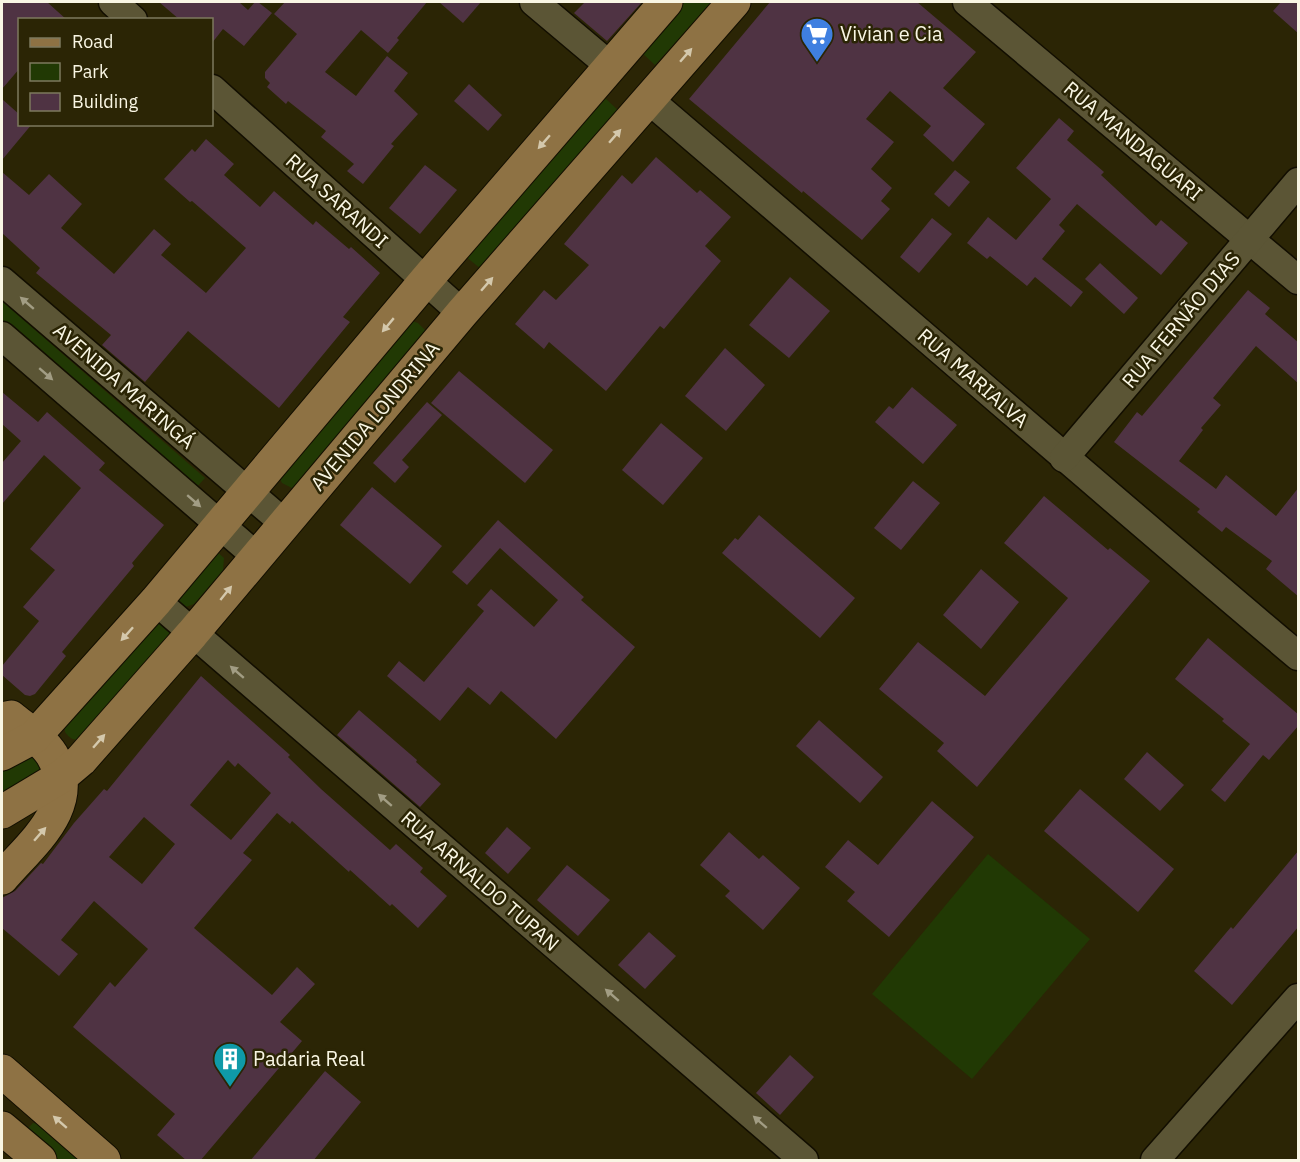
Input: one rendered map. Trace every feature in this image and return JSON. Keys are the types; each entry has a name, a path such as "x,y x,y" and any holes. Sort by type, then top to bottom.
{"main road":[{"path":"2,754 12,720 156,601 426,280 666,2"},
{"name":"AVENIDA LONDRINA","path":"2,812 62,776 81,760 192,634 462,313 734,2"},
{"path":"610,66 648,99"},
{"path":"2,878 53,819 61,800 62,776 51,754 12,720"},
{"path":"2,1071 104,1161"},
{"path":"29,1095 2,1128 40,1161"}],"street":[{"path":"113,2 131,18"},
{"path":"534,2 610,66"},
{"name":"RUA MANDAGUARI","path":"967,2 1299,280"},
{"name":"RUA SARANDI","path":"213,90 462,313"},
{"name":"RUA MARIALVA","path":"648,99 1064,458 1299,656"},
{"name":"RUA FERNÃO DIAS","path":"1064,458 1299,182"},
{"name":"AVENIDA MARINGÁ","path":"2,281 284,523"},
{"path":"2,336 256,556"},
{"name":"RUA ARNALDO TUPAN","path":"156,601 804,1161"},
{"path":"1155,1161 1299,998"}],"green space":[{"path":"685,2 712,2 655,65 640,51"},
{"path":"605,98 620,112 481,269 465,256"},
{"path":"2,301 205,478 195,489 2,321"},
{"path":"412,321 418,323 426,331 296,486 292,488 282,483 279,477"},
{"path":"216,551 224,558 223,571 194,604 186,607 181,605 176,597"},
{"path":"156,620 174,635 81,740 70,738 65,732 65,726"},
{"path":"32,754 45,767 2,795 2,769"},
{"path":"988,854 1090,939 972,1079 872,994"},
{"path":"33,1123 38,1124 79,1160 59,1160 28,1133 28,1128"}],"building":[{"path":"2,2 47,2 65,18 18,18 18,70 2,89"},
{"path":"159,2 239,2 248,10 255,2 258,2 272,13 244,46 223,29 213,42 213,18 178,18"},
{"path":"285,2 427,2 397,38 399,40 388,53 361,30 325,72 356,96 387,56 408,73 394,91 418,114 391,144 394,146 363,184 347,171 354,164 321,137 326,131 288,101 286,104 267,87 270,83 265,78 265,72 297,34 274,14"},
{"path":"439,2 481,2 463,23"},
{"path":"585,2 642,2 607,41 574,13"},
{"name":"Vivian e Cia","path":"770,2 917,2 976,52 943,88 985,124 953,162 923,135 931,126 890,91 866,119 894,142 871,169 892,188 881,201 890,209 862,240 689,99"},
{"path":"1281,2 1299,2 1299,34 1273,11"},
{"path":"469,84 502,115 488,131 454,101"},
{"path":"2,99 18,113 18,126 30,126 2,160"},
{"path":"1059,118 1074,131 1067,140 1104,172 1101,175 1156,226 1161,220 1188,243 1161,275 1077,204 1059,225 1065,231 1042,259 1083,292 1071,307 1035,277 1027,286 990,256 987,259 967,243 988,217 1016,240 1051,199 1016,168"},
{"path":"206,139 234,164 224,175 260,207 274,191 313,225 316,221 349,249 351,247 380,273 343,317 350,322 279,408 188,331 145,382 102,345 111,335 36,273 40,268 2,233 2,172 29,195 49,174 82,204 61,228 114,274 154,229 171,244 161,255 206,293 246,248 164,179 192,149 195,152"},
{"path":"656,157 697,193 700,190 731,217 705,246 721,261 664,329 660,326 606,391 549,342 544,349 515,324 544,290 556,300 589,265 564,244 622,175 632,184"},
{"path":"425,165 457,190 420,234 389,208"},
{"path":"955,170 970,182 949,207 934,194"},
{"path":"932,218 952,234 919,273 900,257"},
{"path":"1100,263 1138,298 1124,314 1085,279"},
{"path":"790,277 830,311 789,358 749,325"},
{"path":"1248,290 1270,308 1265,314 1299,343 1299,384 1256,346 1213,398 1221,405 1201,428 1203,430 1179,461 1216,489 1226,475 1276,516 1299,487 1299,597 1266,569 1272,561 1226,527 1222,532 1197,512 1200,509 1114,442 1137,412 1142,416"},
{"path":"725,348 765,385 726,431 685,396"},
{"path":"459,371 553,450 525,483 431,403"},
{"path":"912,387 957,425 923,464 875,422 889,406 893,409"},
{"path":"2,392 38,422 47,412 105,463 99,470 164,525 132,563 134,566 62,652 66,656 35,694 30,696 25,695 2,675 2,666 39,621 23,607 55,570 30,549 81,488 44,455 2,504 2,463 21,441 2,424"},
{"path":"427,402 442,415 402,460 409,467 395,483 373,463"},
{"path":"661,423 703,458 663,505 622,470"},
{"path":"913,481 940,503 901,550 874,528"},
{"path":"372,487 442,546 410,584 340,525"},
{"path":"1044,496 1108,550 1110,548 1150,581 977,787 937,751 944,743 879,689 918,642 985,696 1068,598 1004,543"},
{"path":"759,515 855,598 820,638 722,553 735,538 738,540"},
{"path":"498,520 584,597 581,600 635,647 556,739 501,691 490,705 468,687 440,721 387,676 399,661 424,682 484,611 477,605 491,589 534,627 558,600 500,548 467,585 452,572"},
{"path":"981,569 1019,602 981,649 943,615"},
{"path":"1208,638 1299,715 1299,725 1269,760 1263,755 1225,802 1211,790 1250,744 1222,721 1224,719 1175,679"},
{"path":"201,676 290,755 288,757 321,789 390,850 396,844 423,868 420,872 447,896 418,928 392,904 390,906 350,870 349,872 292,821 290,824 277,813 243,853 252,860 194,928 272,995 297,967 315,984 280,1022 302,1041 200,1161 187,1161 157,1135 175,1114 73,1027 110,982 115,987 148,949 94,901 61,940 78,954 59,976 2,928 2,898 15,891 41,863 43,864 74,823 104,789 107,791","holes":["228,760 235,767 238,763 271,793 231,840 190,805","144,817 175,844 142,884 109,857"]},
{"path":"359,710 441,784 420,807 337,735"},
{"path":"819,720 883,777 860,803 796,746"},
{"path":"1147,752 1184,785 1160,811 1124,779"},
{"path":"1080,789 1174,869 1138,912 1044,831"},
{"path":"932,801 974,837 889,937 847,901 855,892 825,867 848,840 878,865"},
{"path":"507,827 531,848 508,874 485,853"},
{"path":"729,832 759,859 763,855 800,888 763,930 725,896 730,891 700,865"},
{"path":"1299,850 1299,926 1232,1005 1194,971 1231,927 1233,929"},
{"path":"567,865 610,900 578,936 537,900"},
{"path":"649,932 676,956 645,989 618,965"},
{"path":"790,1055 814,1077 780,1115 756,1093"},
{"path":"325,1071 361,1102 313,1161 250,1161"}],"place":[{"name":"Vivian e Cia","path":"817,63"},
{"name":"Padaria Real","path":"230,1088"}]}
